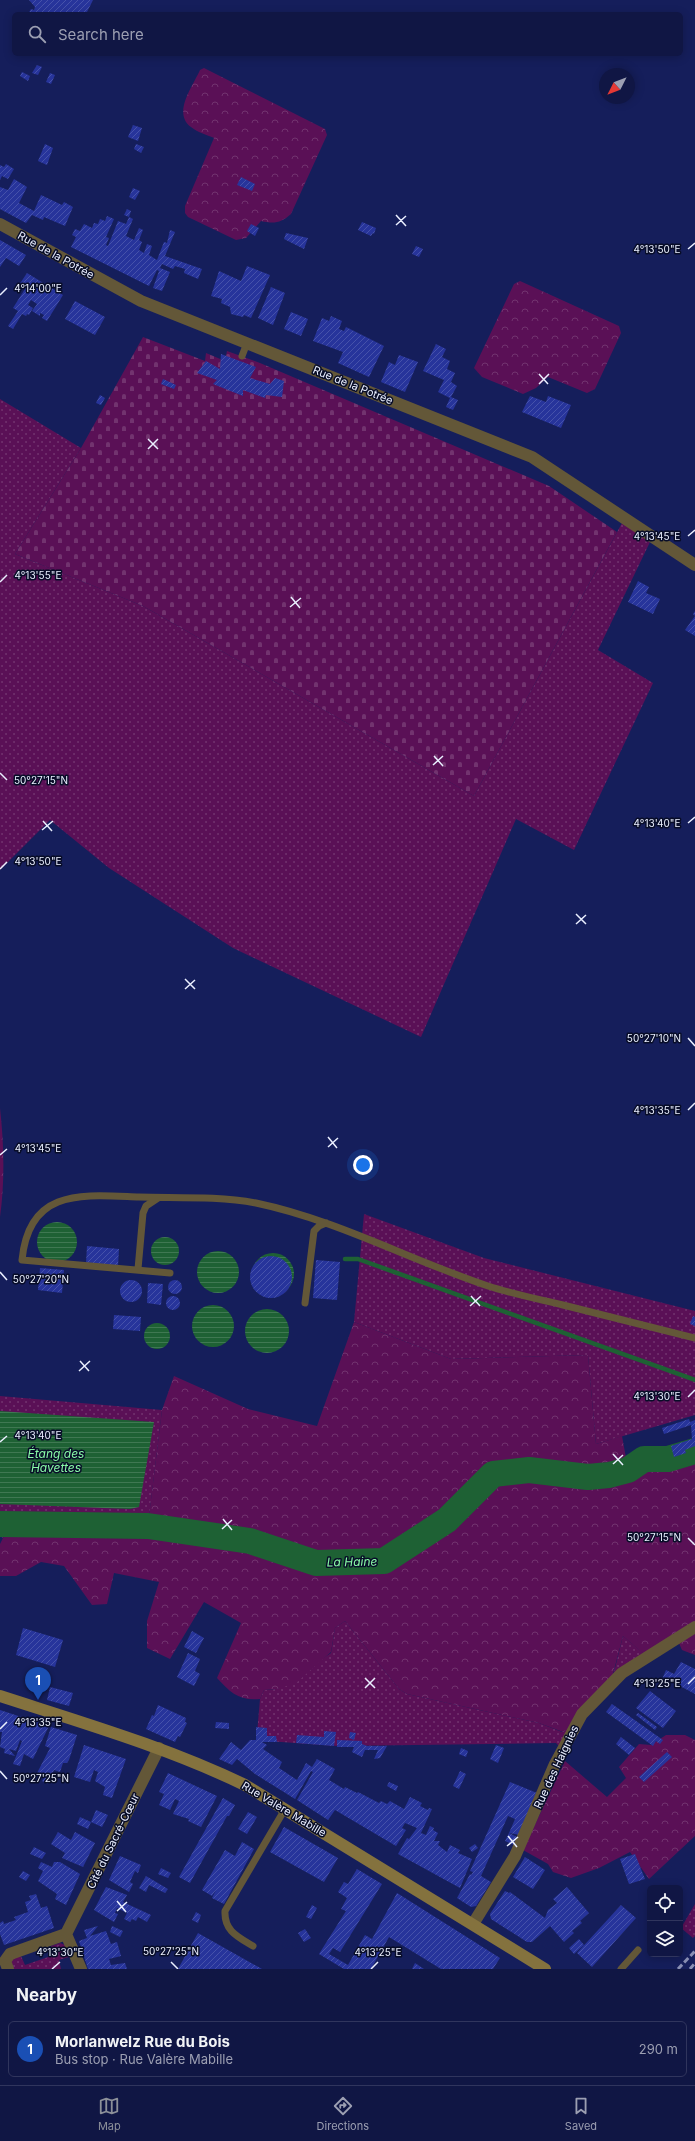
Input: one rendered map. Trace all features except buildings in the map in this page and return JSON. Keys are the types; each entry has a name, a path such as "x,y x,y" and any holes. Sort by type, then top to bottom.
{"street":[{"name":"Rue de la Potrée","path":"0,224 125,293 532,457 695,565"},
{"name":"Rue des Haignies","path":"473,1924 515,1856 555,1764 582,1714 622,1674 695,1627"},
{"name":"Rue Valère Mabille","path":"0,1696 130,1737 221,1774 253,1789 545,1969"},
{"name":"Cité du Sacré-Cœur","path":"66,1934 159,1748"},
{"path":"8,1969 5,1961 10,1954 66,1934 81,1969"}],"lane":[{"path":"242,356 247,343"},
{"path":"170,1273 22,1260 23,1242 32,1225 43,1211 70,1197 92,1195 194,1198 256,1203 326,1223 490,1286 695,1338"},
{"path":"138,1269 143,1213 146,1206 160,1198"},
{"path":"305,1304 314,1231 319,1226 326,1223"},
{"path":"253,1946 229,1930 226,1926 225,1911 285,1809"},
{"path":"621,1969 638,1950"}],"green space":[{"path":"204,68 325,129 327,135 291,214 277,222 261,221 246,238 236,240 188,217 185,213 185,206 214,138 191,127 183,114 189,91 200,70"},
{"path":"520,281 619,326 621,333 595,389 587,393 548,377 536,388 523,394 482,377 474,368 514,284"},
{"path":"143,337 205,361 206,353 225,361 227,351 260,363 549,486 617,532 474,796 143,606 15,554 81,448"},
{"path":"0,399 81,448 15,554 143,606 474,796 622,523 650,542 598,650 653,683 574,850 516,819 421,1037 233,948 109,868 50,820 0,870"},
{"path":"0,1108 3,1190 0,1217"},
{"path":"364,1214 484,1258 695,1311 695,1415 596,1444 588,1355 451,1359 354,1322"},
{"path":"354,1322 451,1359 588,1355 596,1444 622,1436 628,1469 630,1471 644,1462 680,1460 695,1455 695,1627 646,1656 623,1636 610,1685 571,1727 563,1732 539,1723 407,1694 399,1689 345,1621 335,1628 331,1652 296,1683 277,1689 264,1690 260,1699 246,1699 231,1692 217,1678 241,1623 204,1602 170,1659 147,1648 147,1621 159,1582 114,1573 107,1604 92,1605 64,1566 41,1562 16,1576 0,1576 0,1544 3,1538 20,1524 22,1516 149,1516 162,1410 174,1376 248,1409 317,1426"},
{"name":"Étang des Havettes","path":"0,1396 162,1410 149,1517 22,1516 20,1524 3,1538 0,1536"},
{"path":"345,1621 399,1689 407,1694 539,1723 562,1732 571,1727 560,1747 556,1743 338,1746 267,1741 257,1734 260,1699 264,1690 277,1689 331,1653 335,1628"},
{"path":"695,1631 695,1655 682,1650 678,1641"},
{"path":"623,1636 643,1653 613,1676"},
{"path":"666,1735 685,1735 695,1740 695,1836 649,1879 630,1852 599,1868 571,1878 553,1872 548,1864 523,1850 565,1761 607,1797 626,1778 619,1767 639,1744 651,1745"},
{"path":"695,1904 695,1936 693,1938 683,1930 683,1925"},
{"path":"60,1943 65,1945 69,1957 59,1960 61,1969 13,1969 11,1962 12,1958 21,1956 25,1965 54,1955 51,1946"}],"water":[{"path":"53,1222 61,1222 68,1225 74,1231 77,1242 74,1253 68,1259 61,1262 53,1262 46,1259 40,1253 37,1246 37,1238 40,1231 46,1225"},
{"path":"165,1237 175,1241 179,1251 175,1261 165,1265 155,1261 151,1251 155,1241"},
{"path":"218,1251 233,1257 239,1272 233,1287 218,1293 203,1287 197,1272 203,1257"},
{"path":"269,1253 277,1253 285,1256 291,1262 294,1274 291,1286 285,1292 277,1295 269,1295 261,1292 255,1286 252,1278 252,1270 255,1262 261,1256"},
{"path":"213,1305 228,1311 234,1326 228,1341 213,1347 198,1341 192,1326 198,1311"},
{"path":"267,1309 279,1313 285,1319 289,1331 285,1343 279,1349 267,1353 255,1349 249,1343 245,1331 249,1319 255,1313"},
{"path":"157,1323 166,1327 170,1336 166,1345 157,1349 148,1345 144,1336 148,1327"},
{"name":"Étang des Havettes","path":"0,1411 154,1422 139,1507 130,1509 0,1504"}],"waterway":[{"path":"345,1259 358,1259 695,1380"},
{"name":"La Haine","path":"0,1524 148,1526 250,1541 316,1563 384,1561 447,1520 493,1474 529,1470 588,1477 609,1475 628,1470 644,1459 668,1459 695,1451"}],"railway":[{"path":"678,1969 695,1951"},
{"path":"690,1969 695,1963"}],"place":[{"name":"Morlanwelz Rue du Bois","path":"38,1700"}]}
